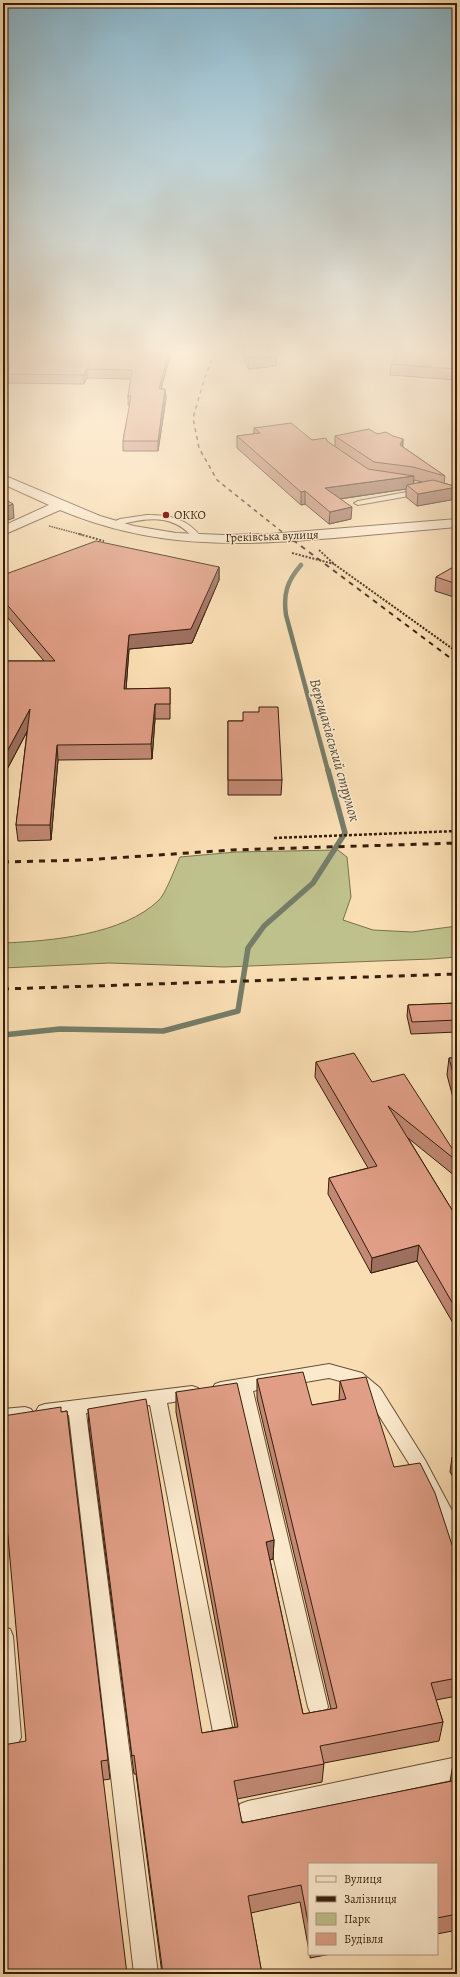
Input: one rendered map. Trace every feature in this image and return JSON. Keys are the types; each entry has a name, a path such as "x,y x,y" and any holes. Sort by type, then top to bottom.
{"street":[{"name":"Греківська вулиця","path":"3,479 89,516 152,534 238,539 304,536 457,522"},
{"path":"3,531 61,505"}],"lane":[{"path":"358,503 433,489 419,485"},
{"path":"3,1416 156,1398 328,1371 356,1378 374,1393 419,1465 457,1538"},
{"path":"243,1385 318,1707"},
{"path":"156,1398 223,1732"},
{"path":"77,1407 146,1974"},
{"path":"3,1636 11,1737"},
{"path":"248,1812 457,1768"}],"path":[{"path":"56,529 104,541"},
{"path":"304,536 334,564 457,652"},
{"path":"290,552 334,564"},
{"path":"274,838 457,831"}],"green space":[{"path":"338,850 347,857 351,897 343,920 373,930 412,932 457,926 457,957 224,967 109,963 3,968 3,943 64,938 86,934 126,921 144,912 161,897 180,857 236,852"}],"building":[{"path":"246,444 332,444 368,469 414,476 325,488 352,507 330,512 305,491 301,492"},
{"path":"347,444 400,444 445,476 413,467 374,462"},
{"path":"433,480 457,487 418,494 407,485"},
{"path":"3,498 13,504 3,508"},
{"path":"96,541 219,567 191,629 129,635 124,689 170,688 170,704 155,704 151,744 57,745 50,825 16,825 30,709 3,759 3,661 55,661 3,600 3,573 6,574"},
{"path":"457,565 457,584 436,577"},
{"path":"259,707 278,707 282,780 228,780 228,721 243,721 243,712 259,712"},
{"path":"457,1003 457,1020 412,1022 408,1005"},
{"path":"354,1053 372,1082 404,1074 457,1156 457,1161 388,1106 457,1218 457,1311 419,1245 372,1258 329,1178 377,1166 316,1062"},
{"path":"449,1058 457,1058 457,1088"},
{"path":"303,1372 312,1405 346,1399 340,1381 366,1377 394,1467 420,1463 435,1493 457,1560 457,1678 431,1683 443,1722 320,1746 324,1764 234,1781 242,1823 457,1780 457,1914 438,1918 438,1863 308,1863 308,1922 301,1885 248,1896 262,1974 163,1974 134,1755 132,1756 88,1409 146,1399 202,1733 238,1727 176,1392 237,1383 274,1540 266,1542 303,1714 337,1708 257,1379"},
{"path":"61,1407 61,1412 67,1411 108,1760 101,1761 127,1974 3,1974 3,1745 26,1741 3,1480 3,1416"},
{"path":"457,1455 457,1465 452,1457"},
{"path":"457,1763 457,1779 453,1764"}],"waterway":[{"name":"Верещаківський струмок","path":"301,565 292,577 287,588 285,601 286,615 328,771"},
{"name":"Верещаківський струмок","path":"3,1035 60,1029 163,1031 238,1011 248,948 264,926 313,883 345,833 328,770"}],"railway":[{"path":"198,444 217,480 286,535"},
{"path":"285,534 457,663"},
{"path":"3,862 84,860 232,850 457,843"},
{"path":"3,989 457,974"}],"place":[{"name":"ОККО","path":"166,515"}]}
